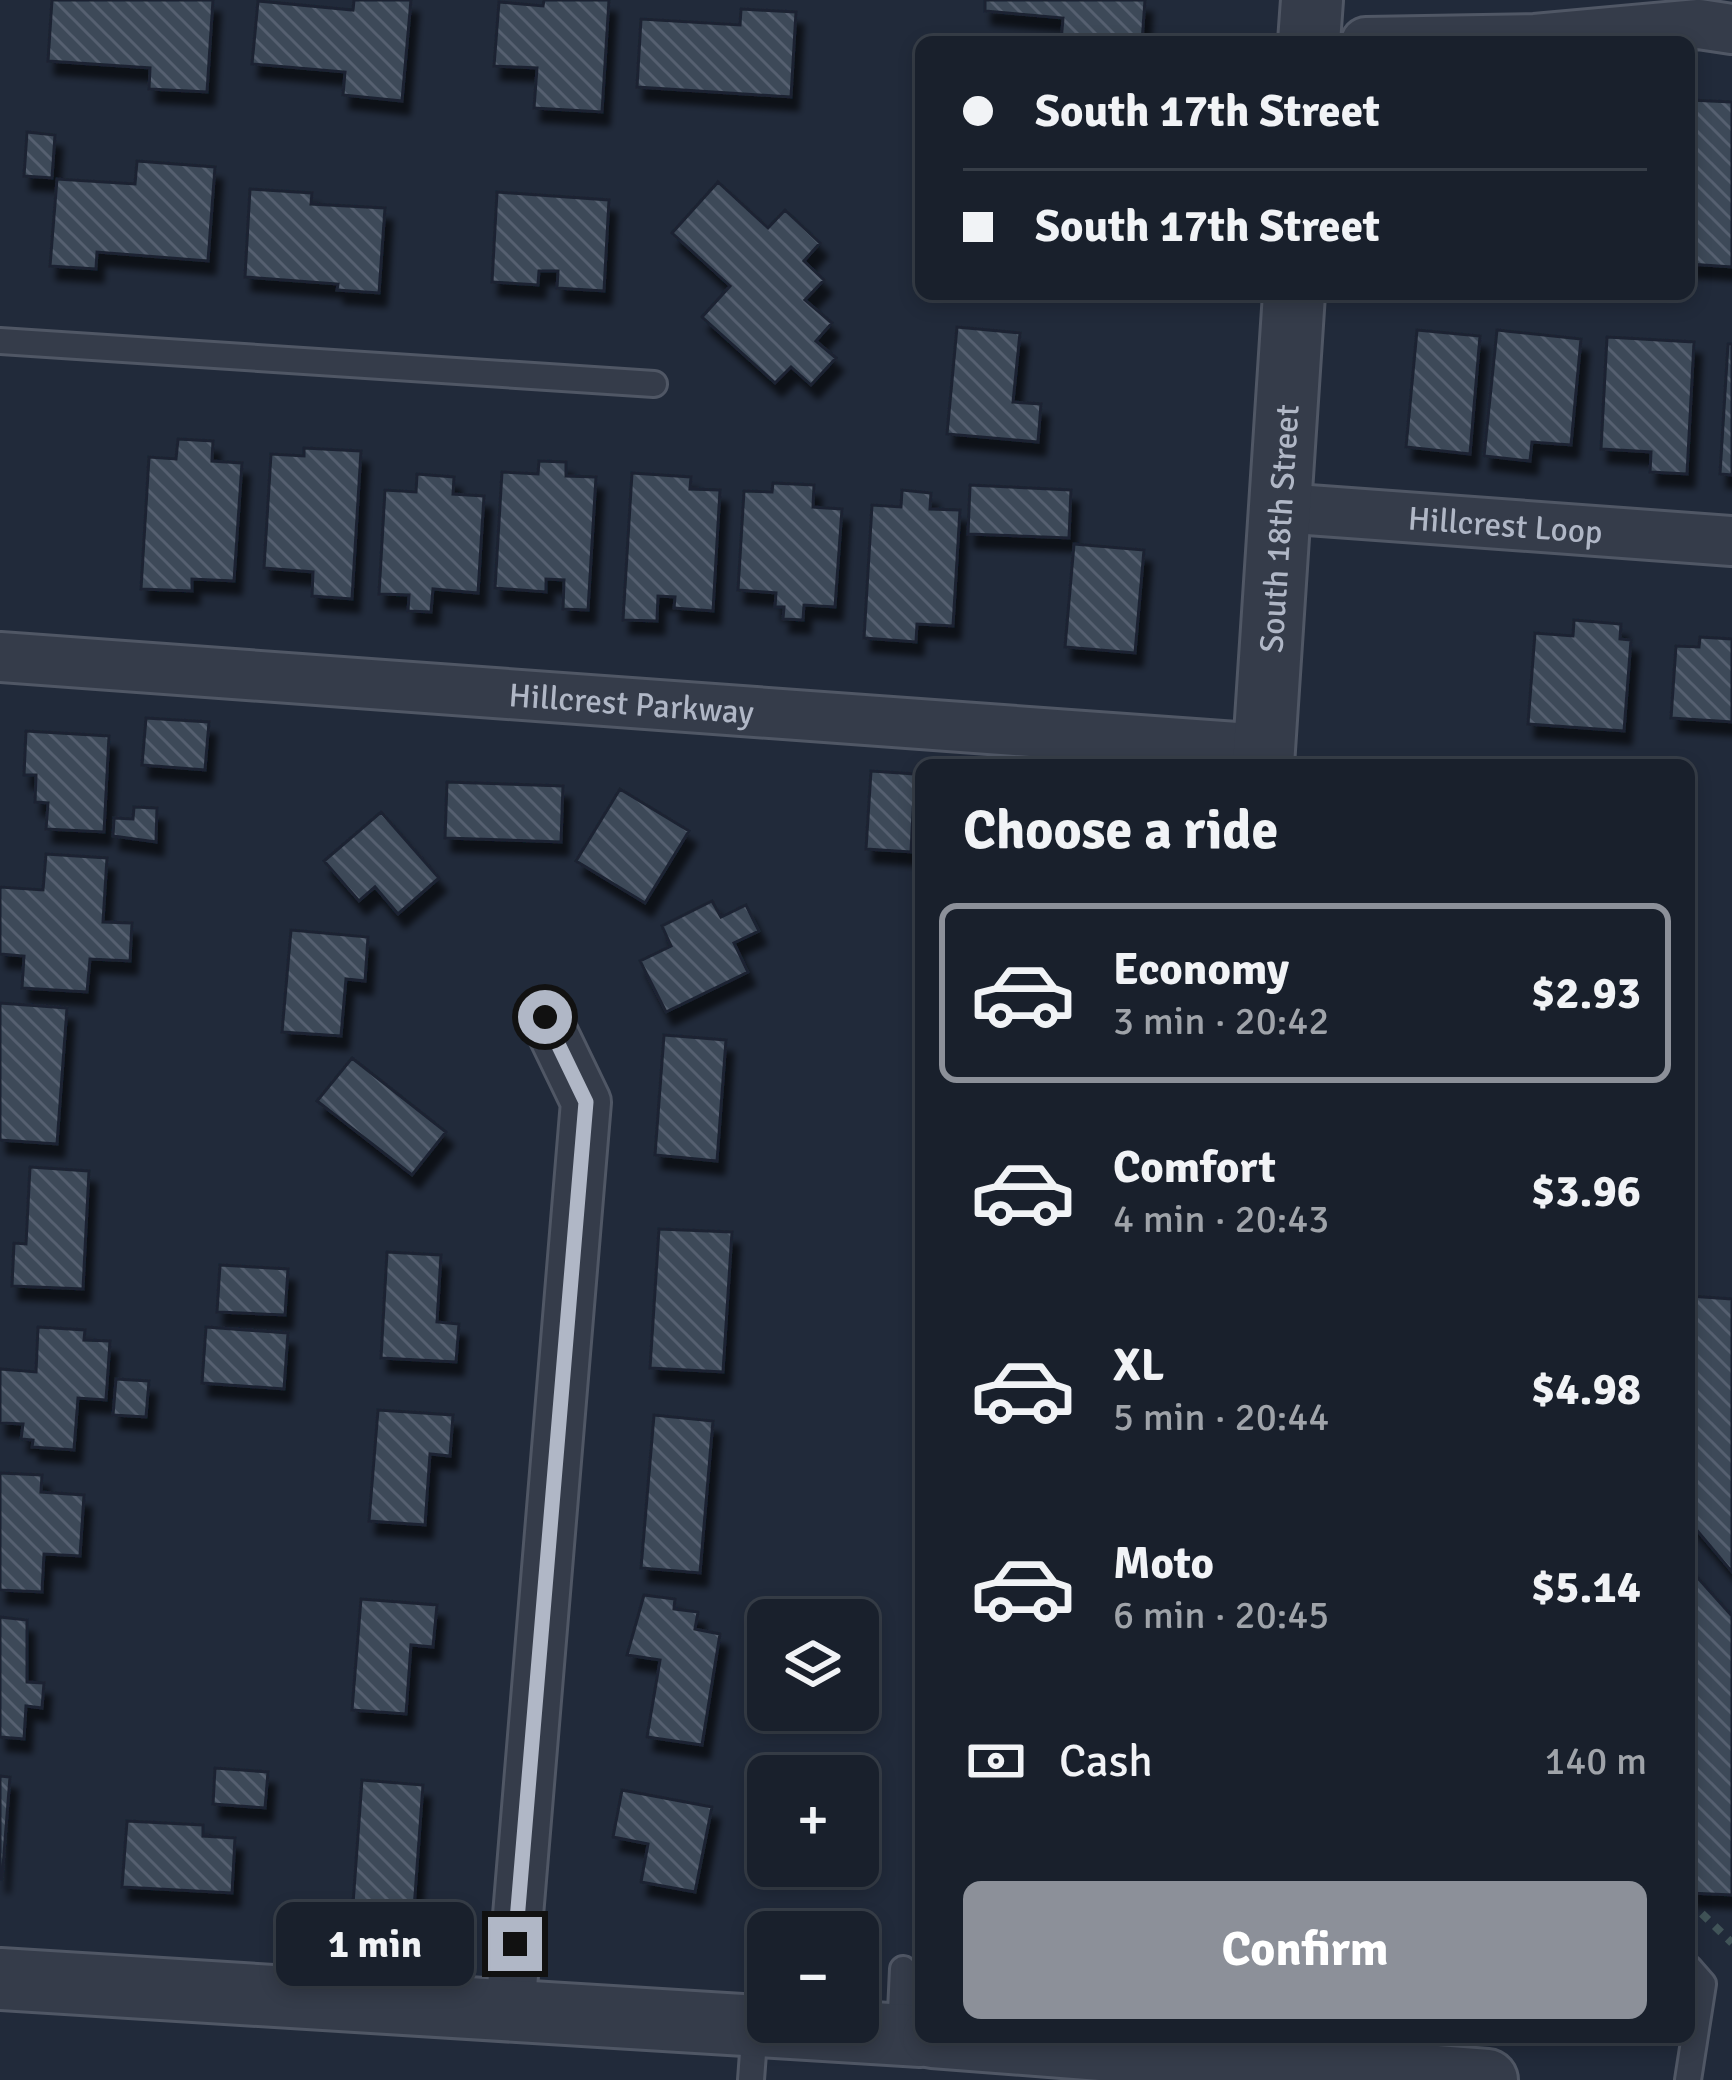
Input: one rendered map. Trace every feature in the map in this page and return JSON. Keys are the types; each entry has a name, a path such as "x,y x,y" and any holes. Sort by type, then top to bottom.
{"street":[{"path":"1309,36 1312,0"},
{"path":"1568,36 1700,24 1732,29"},
{"name":"South 18th Street","path":"1263,757 1294,300"},
{"name":"Hillcrest Loop","path":"1281,508 1732,541"},
{"name":"Hillcrest Parkway","path":"0,657 1263,757"},
{"path":"510,2011 586,1102 545,1017"},
{"path":"0,1979 510,2011 753,2053 915,2036"},
{"path":"1091,2043 1166,2056 1486,2080"}],"lane":[{"path":"0,340 654,384"},
{"path":"903,1969 915,2023"},
{"path":"1695,1975 1703,1984 1695,2035"},
{"path":"1688,2080 1694,2043"}],"path":[{"path":"1695,1907 1732,1943"}],"building":[{"path":"52,0 213,0 207,92 149,89 150,68 48,61"},
{"path":"354,0 411,0 402,101 343,95 345,72 252,64 258,1 353,10"},
{"path":"544,0 609,0 602,112 534,108 537,68 494,66 499,2 543,6"},
{"path":"985,0 1145,0 1142,36 1062,36 1063,18 985,11"},
{"path":"741,9 796,12 791,97 637,87 641,19 740,25"},
{"path":"1695,100 1732,102 1732,267 1695,264"},
{"path":"27,132 55,135 52,178 24,176"},
{"path":"137,161 215,167 208,261 97,252 96,269 50,266 57,179 135,184"},
{"path":"718,182 768,228 785,210 820,243 804,261 824,280 805,300 832,323 816,341 836,358 811,385 791,367 775,383 702,317 730,286 672,233"},
{"path":"250,189 312,193 311,204 385,208 379,293 337,290 338,284 245,277"},
{"path":"497,192 609,200 604,291 557,288 558,271 539,271 538,285 492,282"},
{"path":"957,327 1020,333 1013,402 1041,404 1038,442 947,434"},
{"path":"1417,330 1480,336 1470,454 1406,447"},
{"path":"1497,330 1581,339 1571,445 1532,442 1530,461 1484,456"},
{"path":"1607,337 1694,342 1687,474 1650,472 1651,452 1601,449"},
{"path":"1728,344 1732,344 1732,475 1720,474"},
{"path":"178,439 213,441 212,461 242,463 234,581 192,579 192,591 141,589 149,457 176,459"},
{"path":"304,448 361,451 352,599 312,596 313,572 264,568 271,454 304,456"},
{"path":"539,461 566,462 566,476 596,477 588,610 563,609 564,580 546,579 546,592 495,588 502,472 538,474"},
{"path":"632,473 691,477 690,489 720,490 713,611 674,608 675,597 658,596 657,621 623,620"},
{"path":"417,474 454,477 453,494 484,496 478,593 433,589 431,612 408,611 409,595 379,594 385,490 416,492"},
{"path":"773,483 814,485 813,507 842,509 835,607 804,605 803,620 783,619 784,607 775,607 776,593 738,590 744,491 772,492"},
{"path":"970,485 1071,490 1069,538 968,534"},
{"path":"902,490 931,493 930,509 960,510 953,626 917,624 916,642 864,638 872,505 901,507"},
{"path":"1074,544 1144,550 1135,653 1065,647"},
{"path":"1574,620 1621,624 1620,639 1631,640 1624,731 1528,724 1535,633 1573,636"},
{"path":"1700,637 1732,639 1732,722 1671,718 1676,646 1699,647"},
{"path":"146,718 209,722 205,770 142,765"},
{"path":"26,731 109,736 104,832 46,829 48,803 35,802 36,775 24,775"},
{"path":"871,771 915,774 911,852 866,849"},
{"path":"447,782 563,786 561,842 445,838"},
{"path":"620,789 689,831 645,903 576,861"},
{"path":"134,807 157,808 156,842 113,836 114,818 133,819"},
{"path":"381,812 439,878 398,914 375,887 359,901 324,861"},
{"path":"46,854 107,858 103,922 132,923 130,961 90,959 87,992 22,988 24,956 0,954 0,887 43,890"},
{"path":"712,901 721,917 746,905 759,931 734,943 748,972 666,1012 640,961 671,946 662,926"},
{"path":"291,930 368,937 365,981 346,979 341,1036 282,1032"},
{"path":"0,1003 67,1008 57,1144 0,1140"},
{"path":"664,1035 726,1040 717,1161 655,1155"},
{"path":"352,1058 446,1132 412,1175 317,1101"},
{"path":"30,1167 89,1171 83,1289 12,1286 14,1243 26,1244"},
{"path":"659,1229 732,1232 723,1372 650,1368"},
{"path":"387,1252 441,1255 437,1322 459,1324 456,1362 381,1358"},
{"path":"220,1265 288,1269 285,1315 217,1312"},
{"path":"1695,1296 1732,1299 1732,1572 1695,1528"},
{"path":"38,1327 85,1330 84,1340 110,1341 106,1400 78,1398 74,1450 32,1447 33,1440 21,1439 23,1424 0,1423 0,1369 36,1372"},
{"path":"206,1327 288,1333 284,1389 202,1383"},
{"path":"116,1379 149,1381 146,1417 113,1415"},
{"path":"378,1410 453,1415 450,1456 430,1454 425,1525 369,1521"},
{"path":"654,1415 713,1421 700,1573 641,1568"},
{"path":"0,1473 42,1475 41,1492 84,1495 80,1556 44,1554 42,1592 0,1590"},
{"path":"1695,1575 1732,1616 1732,1895 1695,1893"},
{"path":"644,1595 675,1599 674,1609 698,1612 695,1629 720,1634 702,1745 647,1737 660,1660 627,1655"},
{"path":"361,1599 437,1605 433,1647 411,1645 406,1714 352,1710"},
{"path":"0,1617 27,1620 27,1682 44,1683 42,1708 26,1706 24,1739 0,1737"},
{"path":"215,1768 268,1772 265,1808 213,1804"},
{"path":"0,1776 10,1777 2,1879 0,1879"},
{"path":"362,1780 423,1785 414,1909 353,1904"},
{"path":"622,1790 712,1807 695,1892 641,1882 648,1844 613,1837"},
{"path":"127,1821 203,1825 203,1836 235,1838 232,1893 122,1887"}],"route":[{"path":"515,1944 586,1102 545,1017"}]}
